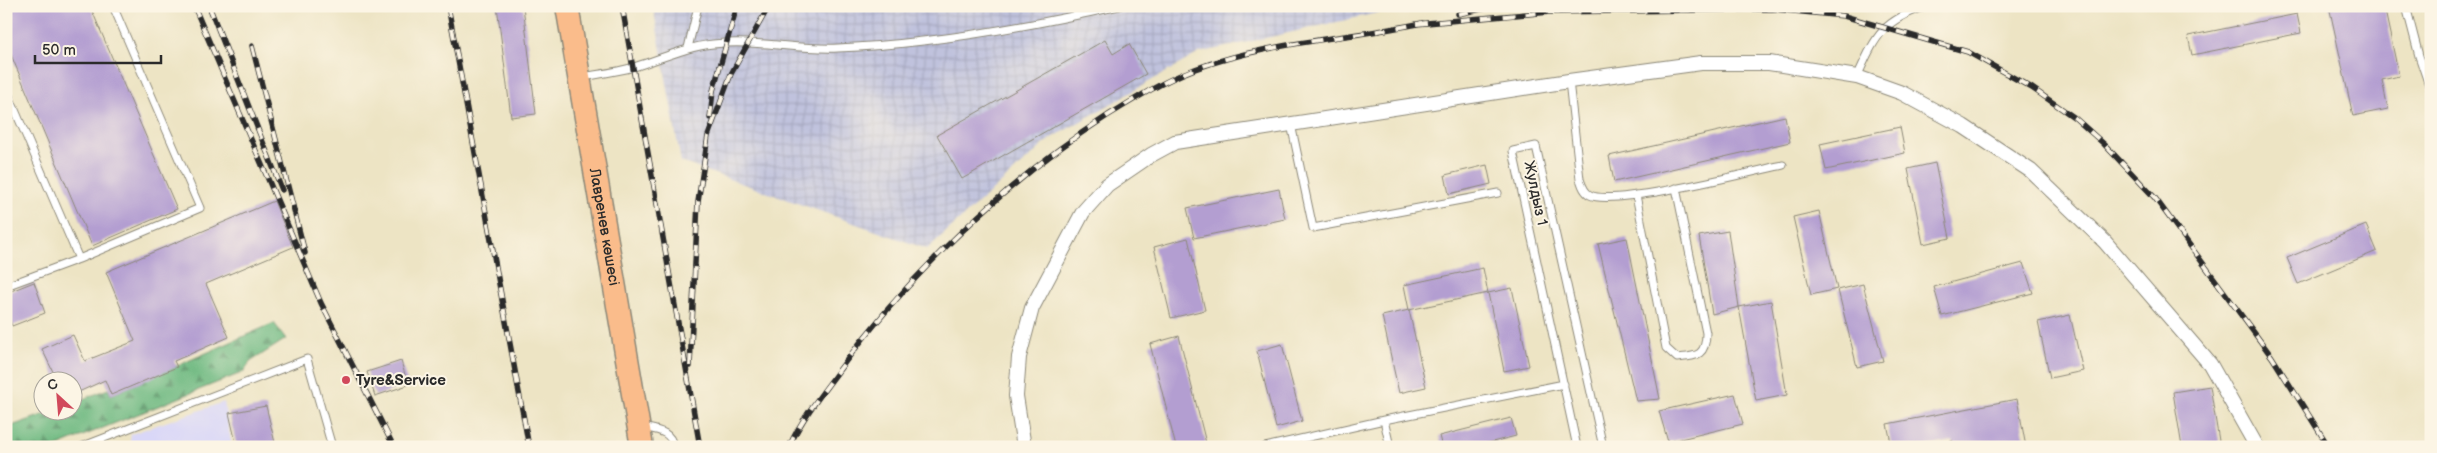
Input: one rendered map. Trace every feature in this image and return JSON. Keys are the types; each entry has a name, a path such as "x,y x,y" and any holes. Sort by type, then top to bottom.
{"main road":[{"name":"Лавренев көшесі","path":"567,6 640,437"}],"street":[{"path":"1024,447 1016,396 1019,357 1032,308 1083,212 1107,185 1151,155 1175,142 1569,81 1701,63 1769,64 1858,77 1902,93 1962,126 2031,171 2104,242 2210,364 2257,447"}],"lane":[{"path":"6,286 79,259 200,208 113,6"},
{"path":"688,48 698,6"},
{"path":"579,78 633,68 688,48 735,42 802,48 840,48 978,35 1119,6"},
{"path":"1858,77 1875,38 1884,28 1927,6"},
{"path":"2406,6 2419,56 2431,91"},
{"path":"1569,81 1580,179 1583,189 1590,195 1606,198 1636,195 1783,165"},
{"path":"6,89 79,259"},
{"path":"1291,124 1313,228 1498,192"},
{"name":"Жулдыз 1","path":"1577,447 1513,151 1536,146 1603,447"},
{"path":"1636,195 1666,348 1676,358 1696,356 1702,352 1706,344 1706,333 1676,188"},
{"path":"81,447 98,444 307,359 332,447"},
{"path":"1265,447 1384,420 1564,384"},
{"path":"1384,420 1390,447"},
{"path":"640,437 665,432 672,441 673,447"}],"shaded area":[{"path":"653,6 1408,6 1199,53 1050,139 927,249 681,162"},
{"path":"224,402 232,447 129,447 131,434"}],"green space":[{"path":"274,323 286,339 250,362 244,372 55,447 6,447 6,428 32,419 82,420 82,399 108,389 111,395"}],"building":[{"path":"6,6 90,6 177,209 92,246 6,43"},
{"path":"497,6 523,6 536,114 511,117"},
{"path":"2329,6 2384,6 2399,76 2382,80 2388,109 2353,116"},
{"path":"2297,14 2301,33 2192,55 2188,36"},
{"path":"1105,40 1113,54 1129,44 1146,74 962,179 937,135"},
{"path":"1785,116 1790,142 1614,182 1609,156"},
{"path":"1900,127 1905,153 1826,170 1820,144"},
{"path":"1935,163 1950,238 1923,244 1908,169"},
{"path":"1487,165 1491,184 1449,194 1445,175"},
{"path":"1279,189 1285,219 1194,238 1187,208"},
{"path":"274,201 293,247 206,284 229,337 174,361 177,367 111,395 105,380 82,390 82,370 52,370 42,349 73,335 85,361 135,341 106,272"},
{"path":"1819,211 1837,289 1811,295 1793,217"},
{"path":"2366,225 2377,251 2298,284 2287,258"},
{"path":"1728,231 1739,307 1712,314 1699,236"},
{"path":"1188,238 1205,310 1171,318 1154,247"},
{"path":"1627,238 1660,399 1636,401 1598,244"},
{"path":"2023,263 2033,293 1942,316 1934,287"},
{"path":"1483,268 1488,293 1409,310 1404,285"},
{"path":"34,282 45,313 12,326 6,310 6,293"},
{"path":"1863,284 1883,361 1857,367 1838,290"},
{"path":"1512,288 1529,366 1504,371 1488,293"},
{"path":"1771,301 1787,395 1756,401 1739,307"},
{"path":"1409,310 1426,387 1399,393 1382,316"},
{"path":"2070,315 2083,371 2050,378 2038,322"},
{"path":"1179,336 1207,447 1176,447 1150,344"},
{"path":"1282,344 1302,421 1276,428 1257,351"},
{"path":"401,361 408,385 375,396 367,372"},
{"path":"2210,386 2220,447 2182,447 2173,392"},
{"path":"1735,394 1743,424 1668,442 1659,411"},
{"path":"2017,399 2026,447 1954,447 1953,441 1922,447 1892,447 1887,424"},
{"path":"266,406 276,447 237,447 229,413"},
{"path":"1511,418 1516,436 1472,447 1442,447 1439,436"}],"railway":[{"path":"194,6 321,303 394,447"},
{"path":"209,6 282,190"},
{"path":"448,6 529,447"},
{"path":"622,6 700,447"},
{"path":"710,118 713,91 737,6"},
{"path":"690,366 698,202 708,136 731,74 769,6"},
{"path":"1458,14 1495,6"},
{"path":"1416,24 1550,12 1773,9 1844,16 1968,52 2032,88 2075,118 2104,144 2155,198 2272,357 2329,447"},
{"path":"789,447 805,418 837,373 895,301 927,266 996,200 1070,141 1107,116 1139,96 1172,79 1223,60 1279,47 1422,23"},
{"path":"252,46 305,253"}],"place":[{"name":"Tyre&Service","path":"346,380"}]}
